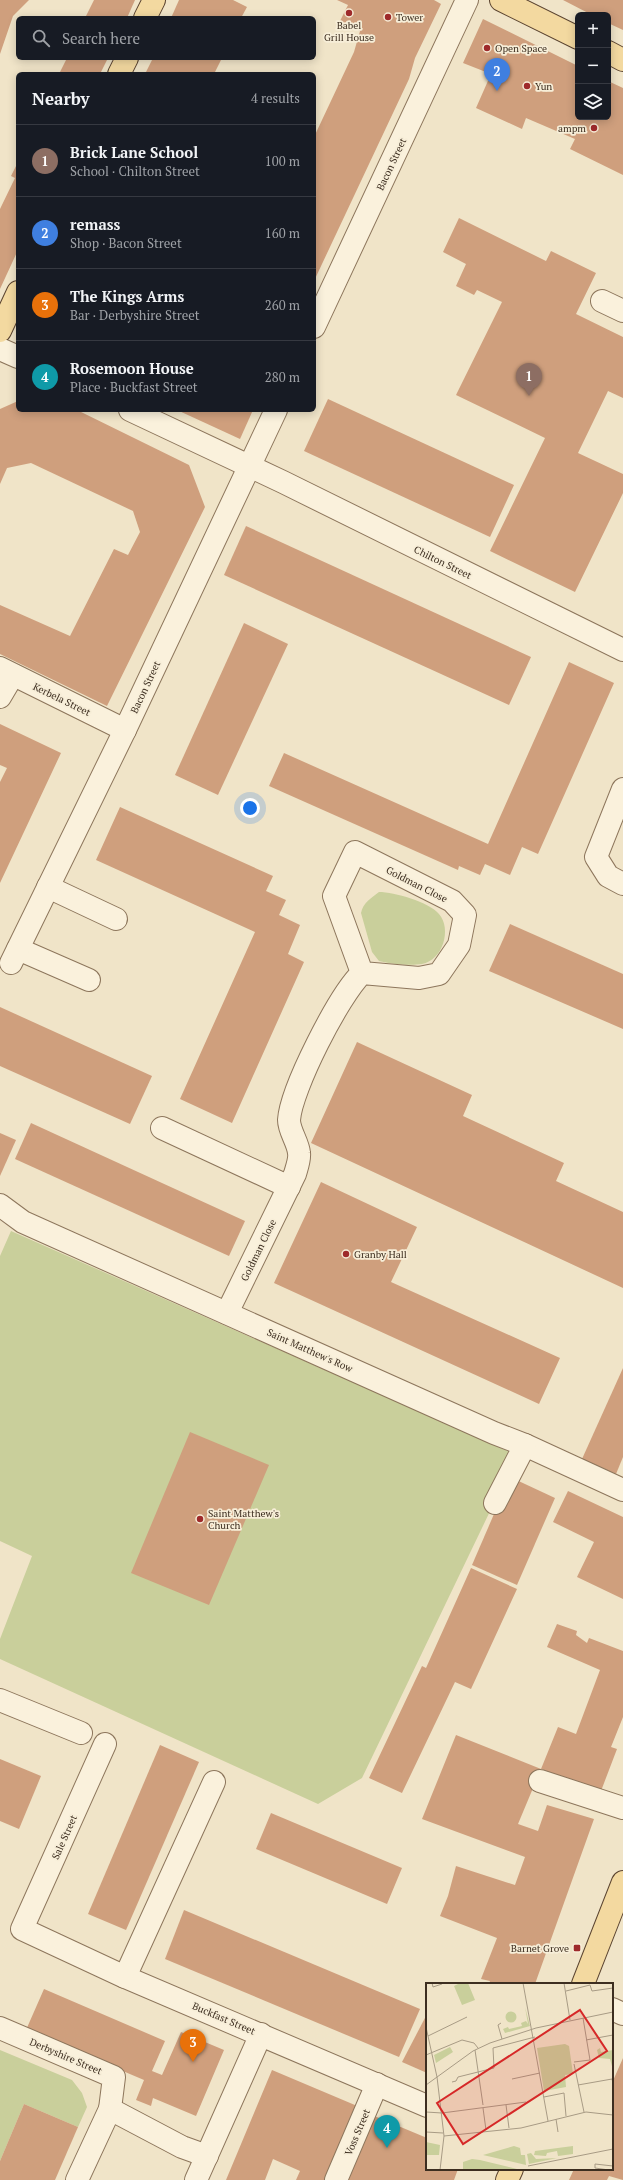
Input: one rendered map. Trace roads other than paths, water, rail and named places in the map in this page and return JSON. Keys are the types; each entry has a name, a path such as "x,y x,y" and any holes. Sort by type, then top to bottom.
{"main road":[{"path":"146,16 154,0"},
{"path":"501,0 575,37"},
{"path":"611,54 623,60"},
{"path":"120,72 126,60"},
{"path":"0,331 16,296"},
{"path":"583,1983 623,1882"},
{"path":"507,2180 512,2170"}],"street":[{"name":"Bacon Street","path":"316,323 467,0"},
{"path":"602,301 623,311"},
{"path":"0,349 16,356"},
{"name":"Chilton Street","path":"134,412 265,474 623,650"},
{"name":"Bacon Street","path":"89,980 14,956 125,730 265,474 276,412"},
{"path":"0,697 7,671"},
{"name":"Kerbela Street","path":"7,671 125,730"},
{"path":"623,789 596,857 608,876 623,884"},
{"name":"Goldman Close","path":"227,1314 295,1174 300,1154 289,1121 295,1097 328,1022 352,982 362,973 419,978 439,974 459,944 465,915 452,901 355,852 334,896 362,973"},
{"path":"48,887 116,919"},
{"path":"162,1128 289,1187"},
{"name":"Saint Matthew's Row","path":"0,1205 23,1222 494,1433 526,1445 623,1490"},
{"path":"495,1503 526,1445"},
{"path":"0,1700 81,1733"},
{"name":"Sale Street","path":"22,1929 105,1744"},
{"path":"540,1781 623,1808"},
{"path":"124,1976 214,1782"},
{"name":"Buckfast Street","path":"22,1929 124,1976 426,2106"},
{"path":"613,2009 623,2014"},
{"name":"Derbyshire Street","path":"0,2028 114,2077 110,2109"},
{"path":"196,2180 261,2034"},
{"name":"Voss Street","path":"336,2180 377,2084"},
{"path":"77,2180 110,2109 182,2147 207,2156"}],"place":[{"name":"Babel Grill House","path":"349,13"},
{"name":"Tower","path":"388,17"},
{"name":"Open Space","path":"487,48"},
{"name":"Yun","path":"527,86"},
{"name":"remass","path":"497,91"},
{"name":"ampm","path":"594,128"},
{"name":"Brick Lane School","path":"529,396"},
{"name":"Granby Hall","path":"346,1254"},
{"name":"Saint Matthew's Church","path":"200,1519"},
{"name":"Barnet Grove","path":"577,1948"},
{"name":"The Kings Arms","path":"193,2062"},
{"name":"Rosemoon House","path":"387,2148"}]}
